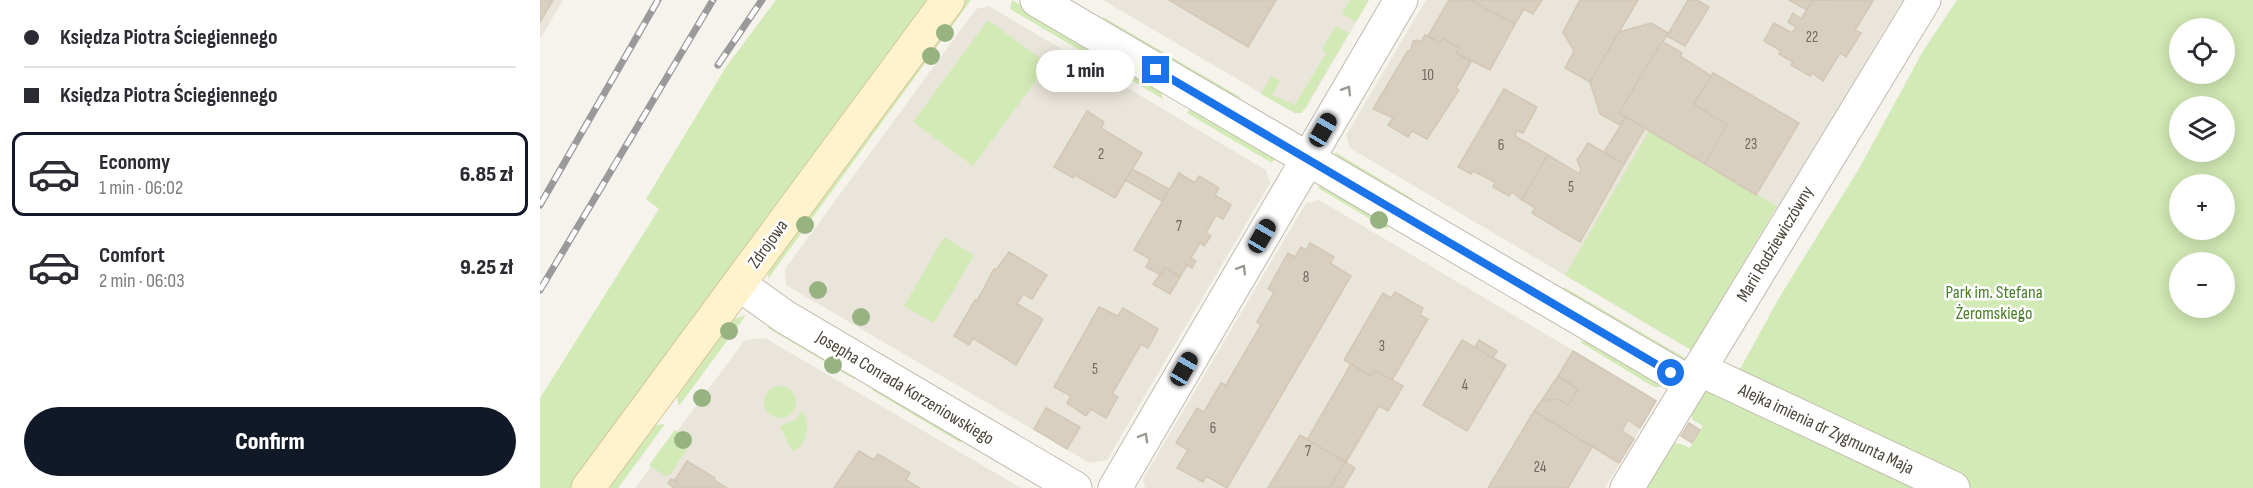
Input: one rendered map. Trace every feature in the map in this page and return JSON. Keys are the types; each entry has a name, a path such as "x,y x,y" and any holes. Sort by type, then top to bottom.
{"street":[{"name":"Zdrojowa","path":"588,488 948,0"},
{"name":"Alejka imienia dr Zygmunta Maja","path":"1037,0 1307,159 1694,376 1953,488"},
{"path":"1115,488 1401,0"},
{"name":"Marii Rodziewiczówny","path":"1627,488 1924,0"},
{"name":"Josepha Conrada Korzeniowskiego","path":"739,284 795,323 1075,488"}],"shaded area":[{"path":"540,0 563,0 540,39"},
{"path":"1103,0 1369,0 1305,110 1295,113"},
{"path":"1426,0 1903,0 1691,350 1350,148 1346,135"},
{"path":"989,6 1266,170 1270,183 1107,460 1090,463 786,285 785,269 976,9"},
{"path":"1319,200 1657,400 1605,488 1145,488 1143,479 1306,203"},
{"path":"765,338 1021,488 635,488 745,340"}],"green space":[{"path":"776,0 933,0 573,488 540,488 540,398 659,209 646,199 726,67"},
{"path":"964,0 971,0 768,279 769,268"},
{"path":"1012,0 1159,87 1163,99 1010,9"},
{"path":"1350,0 1369,0 1356,22 1342,14"},
{"name":"Park im. Stefana Żeromskiego","path":"1957,0 2253,0 2253,488 1646,488 1673,443 1690,448 1703,426 1693,420 1691,415 1706,391 1727,393 1779,298 1860,167 1923,51"},
{"path":"1103,17 1240,97 1237,103 1100,23"},
{"path":"988,20 1048,64 973,166 913,122"},
{"path":"1336,26 1349,33 1302,113 1295,113 1261,94 1271,76 1280,81 1272,95 1295,105 1326,53 1322,49"},
{"path":"1192,106 1277,155 1272,163 1187,113"},
{"path":"1649,131 1777,206 1691,350 1565,275"},
{"path":"1335,152 1413,199 1410,200 1337,160"},
{"path":"1321,183 1391,222 1387,229 1318,188"},
{"path":"944,237 974,255 934,323 904,306"},
{"path":"1564,287 1685,358 1681,365 1561,293"},
{"path":"789,299 985,415 982,420 785,303"},
{"path":"746,315 679,406 676,394 728,321"},
{"path":"770,323 854,374 854,379 768,328"},
{"path":"1587,339 1669,387 1654,387 1580,342"},
{"path":"780,386 791,391 796,402 791,413 780,418 769,413 764,402 769,391"},
{"path":"877,386 960,437 961,443 872,390"},
{"path":"802,411 807,421 807,432 803,443 795,451 791,449 780,426 795,420"},
{"path":"665,424 618,488 603,488 654,425"},
{"path":"675,430 689,440 689,446 671,474 665,476 649,465"}],"building":[{"path":"540,0 553,0 540,22"},
{"path":"1169,0 1276,0 1248,47"},
{"path":"1449,0 1471,0 1515,24 1490,70 1456,53 1459,48 1443,38 1440,43 1428,36"},
{"path":"1471,0 1542,0 1533,14 1524,9 1515,24"},
{"path":"1580,0 1638,0 1590,82 1565,68 1574,51 1563,32"},
{"path":"1688,0 1697,0 1709,7 1685,46 1667,36"},
{"path":"1789,0 1813,0 1807,10"},
{"path":"1813,0 1873,1 1855,30 1861,33 1846,57 1840,53 1823,81 1812,73 1810,76 1791,65 1793,62 1779,54 1781,51 1764,41 1774,23 1792,33 1796,27 1788,22 1793,13 1801,19"},
{"path":"1651,23 1668,33 1619,113 1626,117 1620,125 1600,114 1590,82 1619,32"},
{"path":"1425,35 1440,43 1443,38 1459,48 1456,53 1471,62 1456,88 1459,90 1427,139 1412,131 1408,137 1388,125 1393,118 1373,109 1407,52 1411,50 1413,41 1421,42"},
{"path":"1663,42 1682,53 1680,56 1711,76 1694,104 1727,125 1705,164 1619,113"},
{"path":"1713,73 1799,123 1756,195 1705,164 1727,125 1694,104"},
{"path":"1504,89 1537,107 1523,133 1517,131 1515,136 1548,155 1522,200 1512,192 1509,196 1493,187 1495,182 1473,171 1471,174 1458,167"},
{"path":"1087,111 1104,122 1101,128 1142,153 1115,198 1075,175 1073,178 1054,167"},
{"path":"1626,117 1645,128 1624,164 1604,152"},
{"path":"1588,143 1624,164 1580,242 1532,213 1535,208 1522,200 1548,155 1579,174 1581,169 1577,160"},
{"path":"1132,169 1169,189 1162,201 1125,180"},
{"path":"1179,173 1195,183 1199,176 1219,188 1215,195 1231,205 1223,219 1216,215 1206,233 1211,236 1204,246 1200,243 1191,258 1196,261 1192,268 1187,265 1180,277 1165,268 1161,275 1146,267 1150,259 1134,250"},
{"path":"1310,243 1334,257 1330,263 1351,276 1227,488 1206,476 1203,482 1177,468 1188,450 1176,443 1197,408 1204,412 1221,383 1226,385 1261,325 1257,322 1274,292 1268,289 1288,253 1295,257 1301,247 1306,250"},
{"path":"1009,252 1047,275 1032,299 1023,294 1017,304 1043,319 1016,365 973,338 969,345 954,336 975,300 977,301 994,269 996,270"},
{"path":"1165,268 1180,277 1170,294 1153,284"},
{"path":"1395,292 1423,308 1420,315 1428,319 1392,380 1374,370 1371,376 1344,360 1383,293 1391,298"},
{"path":"1099,307 1118,316 1123,308 1158,329 1148,348 1141,344 1112,394 1118,397 1106,418 1091,409 1086,416 1067,403 1071,396 1054,387"},
{"path":"1462,340 1506,365 1467,431 1423,405"},
{"path":"1479,340 1497,351 1493,358 1475,347"},
{"path":"1573,351 1656,401 1640,428 1628,420 1622,431 1634,439 1619,463 1534,411 1542,400 1558,399 1568,405 1578,389 1558,376"},
{"path":"1351,364 1371,376 1374,370 1403,386 1388,411 1379,406 1346,462 1307,440"},
{"path":"1558,376 1578,389 1568,405 1558,399 1542,400"},
{"path":"1046,408 1080,427 1067,449 1034,429"},
{"path":"1534,411 1592,447 1568,488 1488,488"},
{"path":"1689,423 1700,430 1692,443 1681,436"},
{"path":"1300,435 1345,462 1330,488 1268,488"},
{"path":"859,451 874,460 878,454 910,473 906,480 920,488 834,488"},
{"path":"687,461 727,488 674,488 668,483 671,479 678,483 675,480"},
{"path":"1345,462 1355,468 1343,488 1334,488 1331,486"}],"railway":[{"path":"540,205 658,0"},
{"path":"540,290 713,0"},
{"path":"718,65 762,0"}],"route":[{"path":"1156,70 1671,373"}]}
